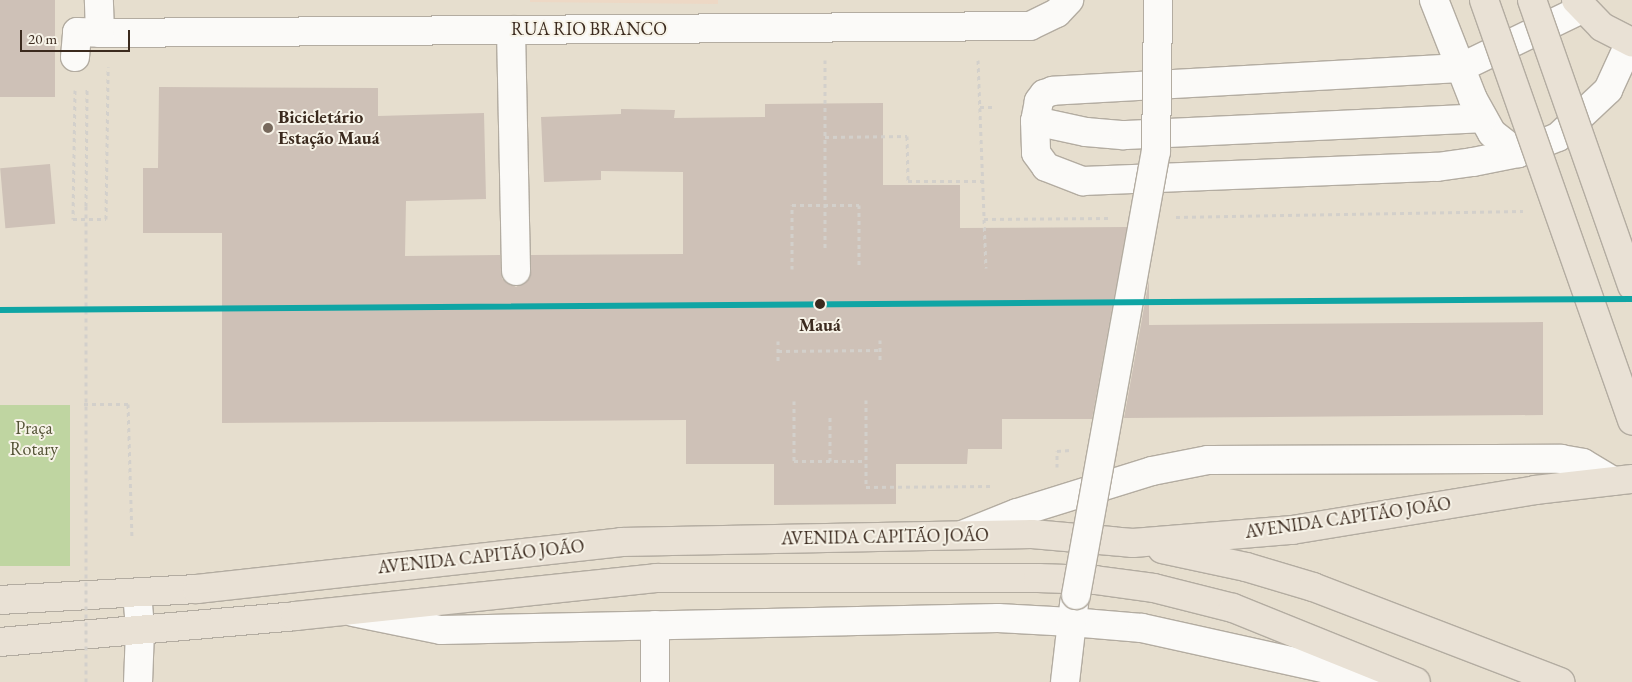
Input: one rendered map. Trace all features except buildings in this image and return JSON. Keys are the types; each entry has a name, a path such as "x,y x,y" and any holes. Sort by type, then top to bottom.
{"main road":[{"path":"1484,0 1632,421"},
{"path":"1532,0 1632,286"},
{"path":"1579,5 1602,27 1631,42"},
{"name":"AVENIDA CAPITÃO JOÃO","path":"2,599 137,594 621,542 1032,534 1133,543 1292,530 1623,480"},
{"path":"1133,543 1246,567 1313,587 1560,682"},
{"name":"AVENIDA CAPITÃO JOÃO","path":"0,642 140,631 347,611 656,578 1095,580 1154,588 1233,608 1416,682"}],"street":[{"path":"99,0 104,45"},
{"name":"RUA RIO BRANCO","path":"81,67 77,32 104,45 511,30 1030,26 1057,14 1069,0"},
{"path":"1065,682 1071,622 1156,152 1158,0"},
{"path":"1434,0 1460,68 1483,118 1492,133 1518,153"},
{"path":"1579,5 1460,68 1054,91 1044,94 1039,101 1035,121 1036,153 1046,167 1083,180 1437,167 1518,153 1558,137 1584,115 1608,90 1631,42"},
{"path":"511,30 516,271"},
{"path":"1035,121 1086,132 1124,135 1483,118"},
{"path":"960,536 1017,513 1143,474 1208,460 1561,459 1583,463 1623,480"},
{"path":"137,594 140,631 138,682"},
{"path":"347,611 441,630 998,618 1071,622 1142,628 1386,682"},
{"path":"655,626 655,682"}],"path":[{"path":"825,27 825,251"},
{"path":"81,67 74,219 106,219 104,45"},
{"path":"81,67 86,682"},
{"path":"980,108 996,107"},
{"path":"825,137 908,136 908,181 983,181"},
{"path":"792,268 792,205 858,205 859,268"},
{"path":"984,219 986,268"},
{"path":"880,340 880,360"},
{"path":"778,341 778,361"},
{"path":"778,351 880,350"},
{"path":"866,400 866,487 993,486"},
{"path":"794,401 794,461 866,461"},
{"path":"84,404 128,404 132,536"},
{"path":"830,414 830,461"}],"shaded area":[{"path":"530,0 718,0 718,4 530,2"}],"green space":[{"name":"Praça Rotary","path":"0,405 70,405 70,566 0,566"}],"transit line":[{"path":"0,310 1632,299"}],"place":[{"name":"Bicicletário Estação Mauá","path":"268,128"},
{"name":"Mauá","path":"820,304"}]}
